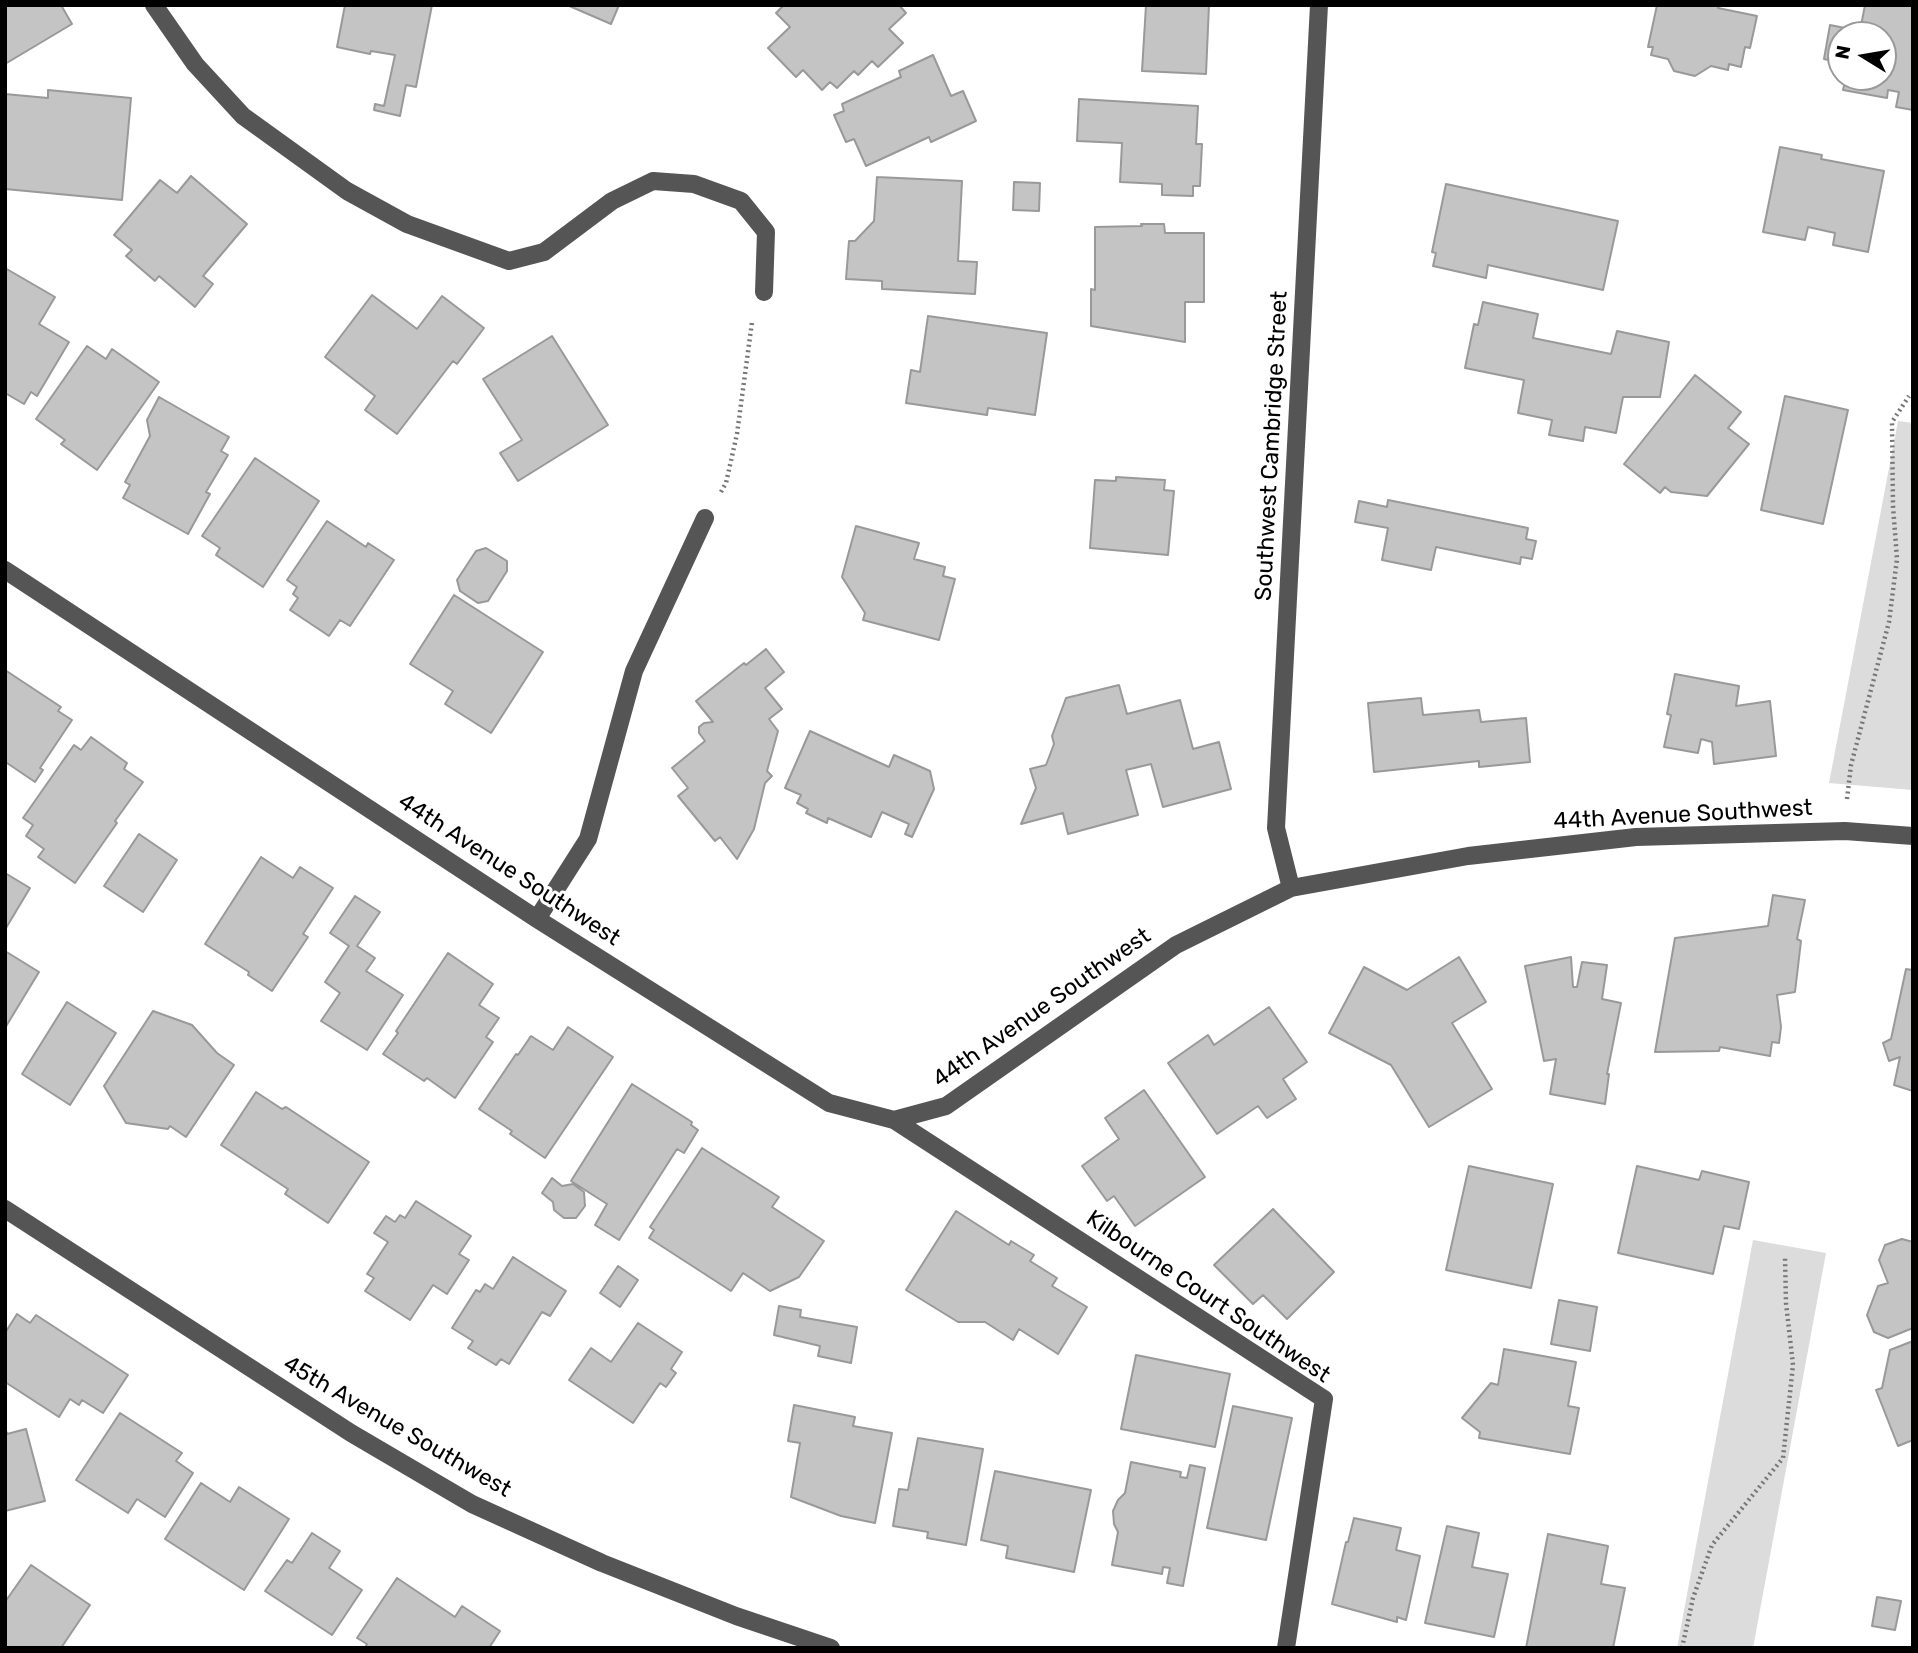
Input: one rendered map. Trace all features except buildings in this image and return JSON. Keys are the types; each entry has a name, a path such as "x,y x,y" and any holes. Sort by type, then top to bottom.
{"street":[{"path":"154,5 195,64 243,116 347,191 407,224 509,261 544,251 612,201 653,181 694,184 741,201 766,232 764,292"},
{"name":"Southwest Cambridge Street","path":"1291,888 1276,828 1319,5"},
{"path":"537,919 588,839 634,671 705,518"},
{"name":"44th Avenue Southwest","path":"5,570 537,919 829,1103 894,1120 946,1106 1176,945 1291,888 1468,856 1636,837 1845,831 1913,836"},
{"name":"Kilbourne Court Southwest","path":"894,1120 1324,1399 1286,1648"},
{"name":"45th Avenue Southwest","path":"5,1209 340,1425 472,1504 736,1616 831,1648"}],"path":[{"path":"726,483 737,434 751,324 764,292"},
{"path":"1846,807 1851,765 1889,622 1897,559 1892,422 1909,396"},
{"path":"1682,1648 1693,1598 1712,1545 1783,1458 1793,1365 1786,1303 1786,1257"}],"shaded area":[{"path":"1898,421 1913,423 1913,790 1829,783"},
{"path":"1753,1240 1826,1253 1753,1648 1677,1648"}]}
